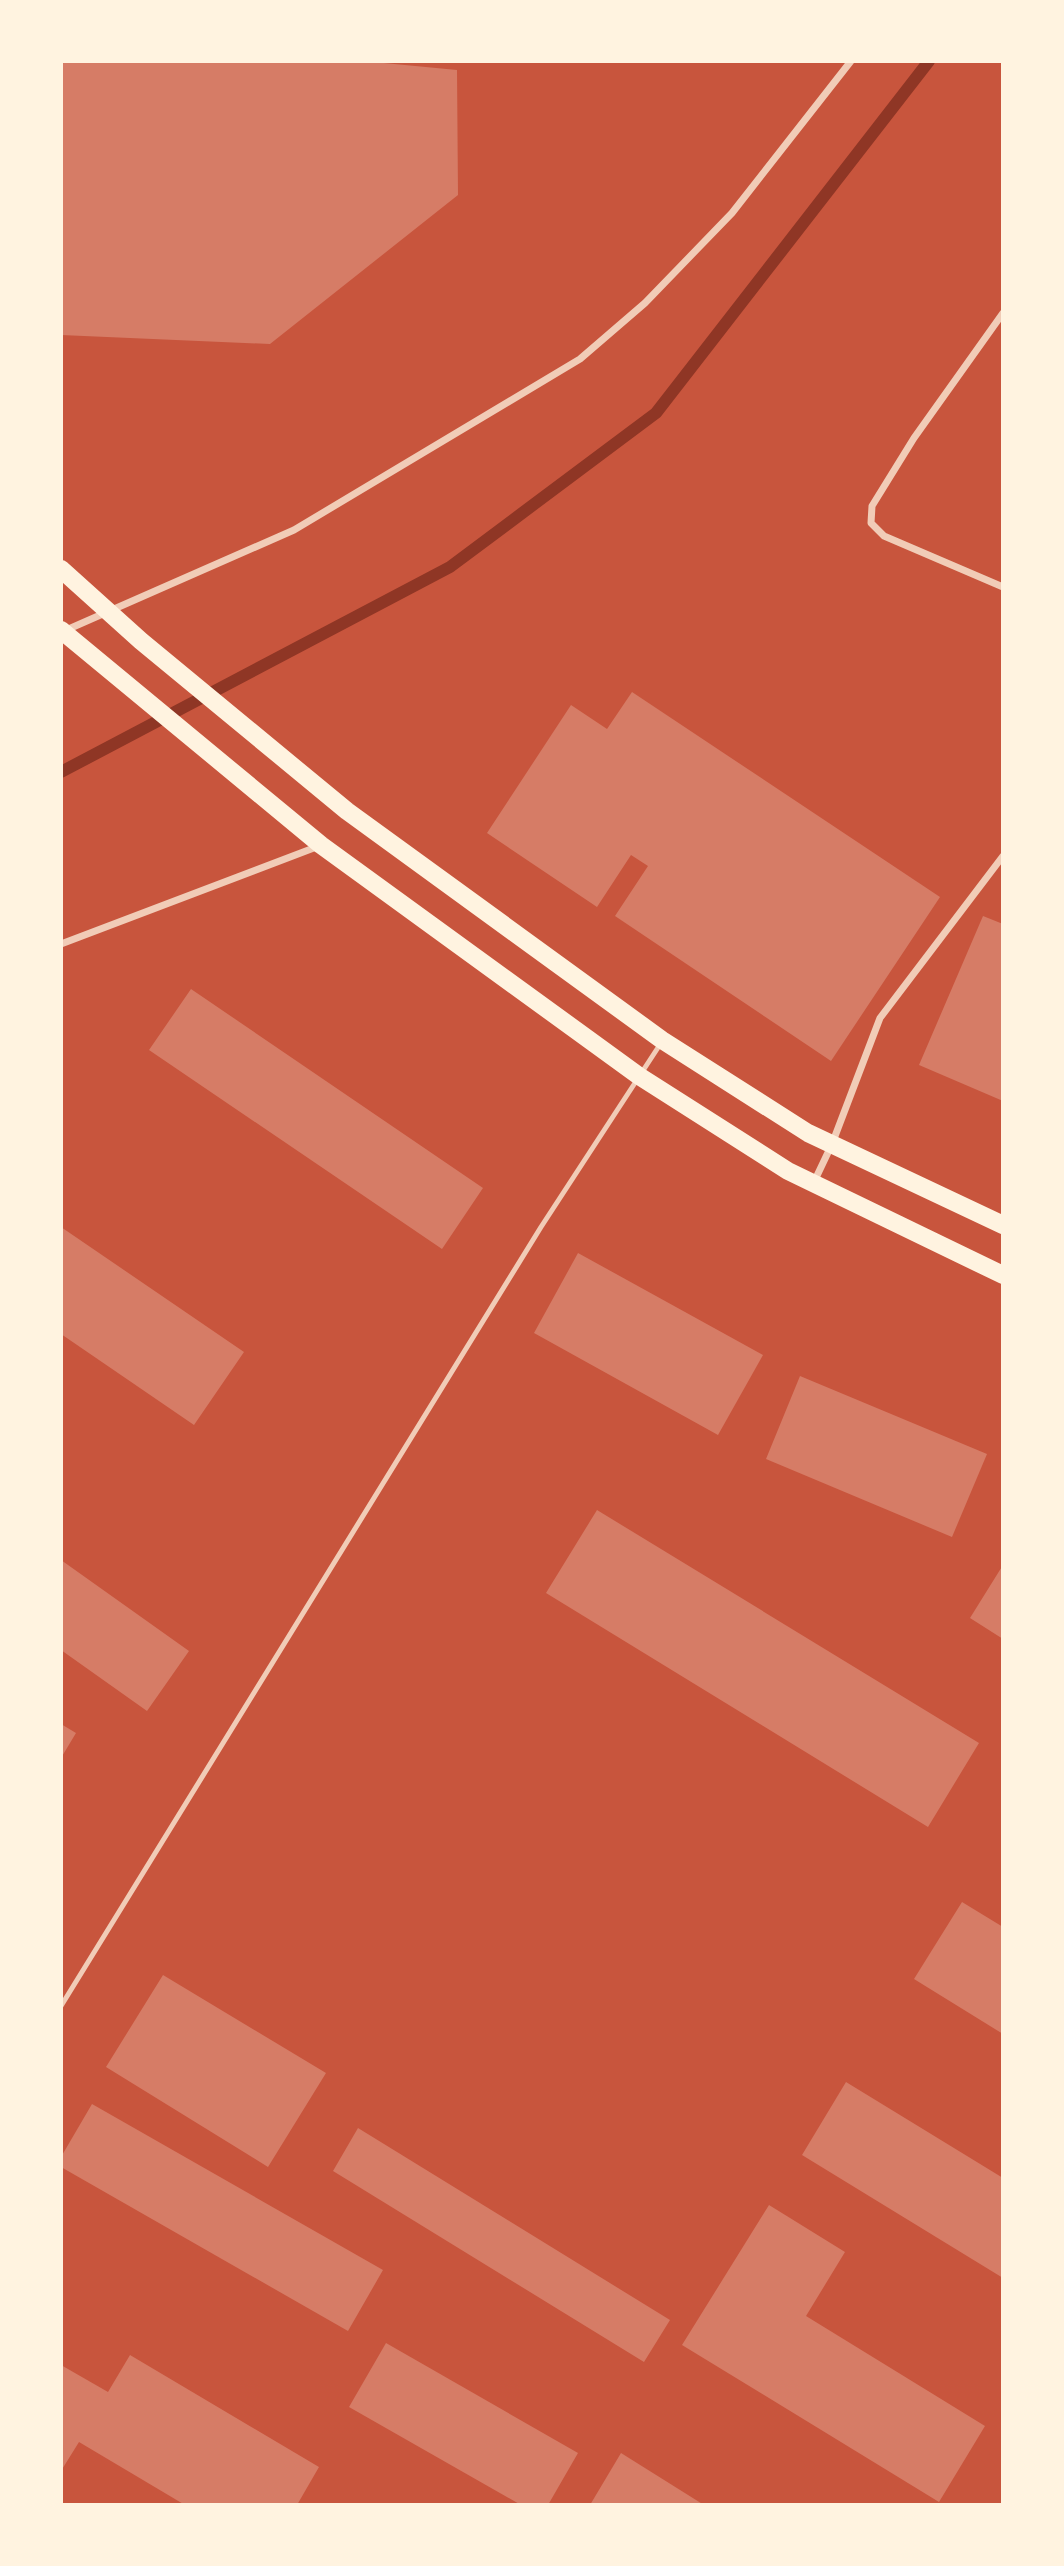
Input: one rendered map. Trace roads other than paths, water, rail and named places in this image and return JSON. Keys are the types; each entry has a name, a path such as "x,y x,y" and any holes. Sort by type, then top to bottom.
{"main road":[{"path":"61,569 112,612 141,641 347,811 662,1040 808,1133 1003,1225"},
{"path":"62,631 321,845 639,1076 788,1171 1003,1275"}],"street":[{"path":"62,631 112,612 294,530 580,359 645,303 732,213 851,61"},
{"path":"1003,313 914,438 872,506 871,523 884,536 1003,587"},
{"path":"61,944 321,845"},
{"path":"814,1183 832,1144 880,1018 1003,856"}],"lane":[{"path":"61,2006 541,1227 662,1040"}],"waterway":[{"path":"61,772 450,567 656,413 929,61"}]}
